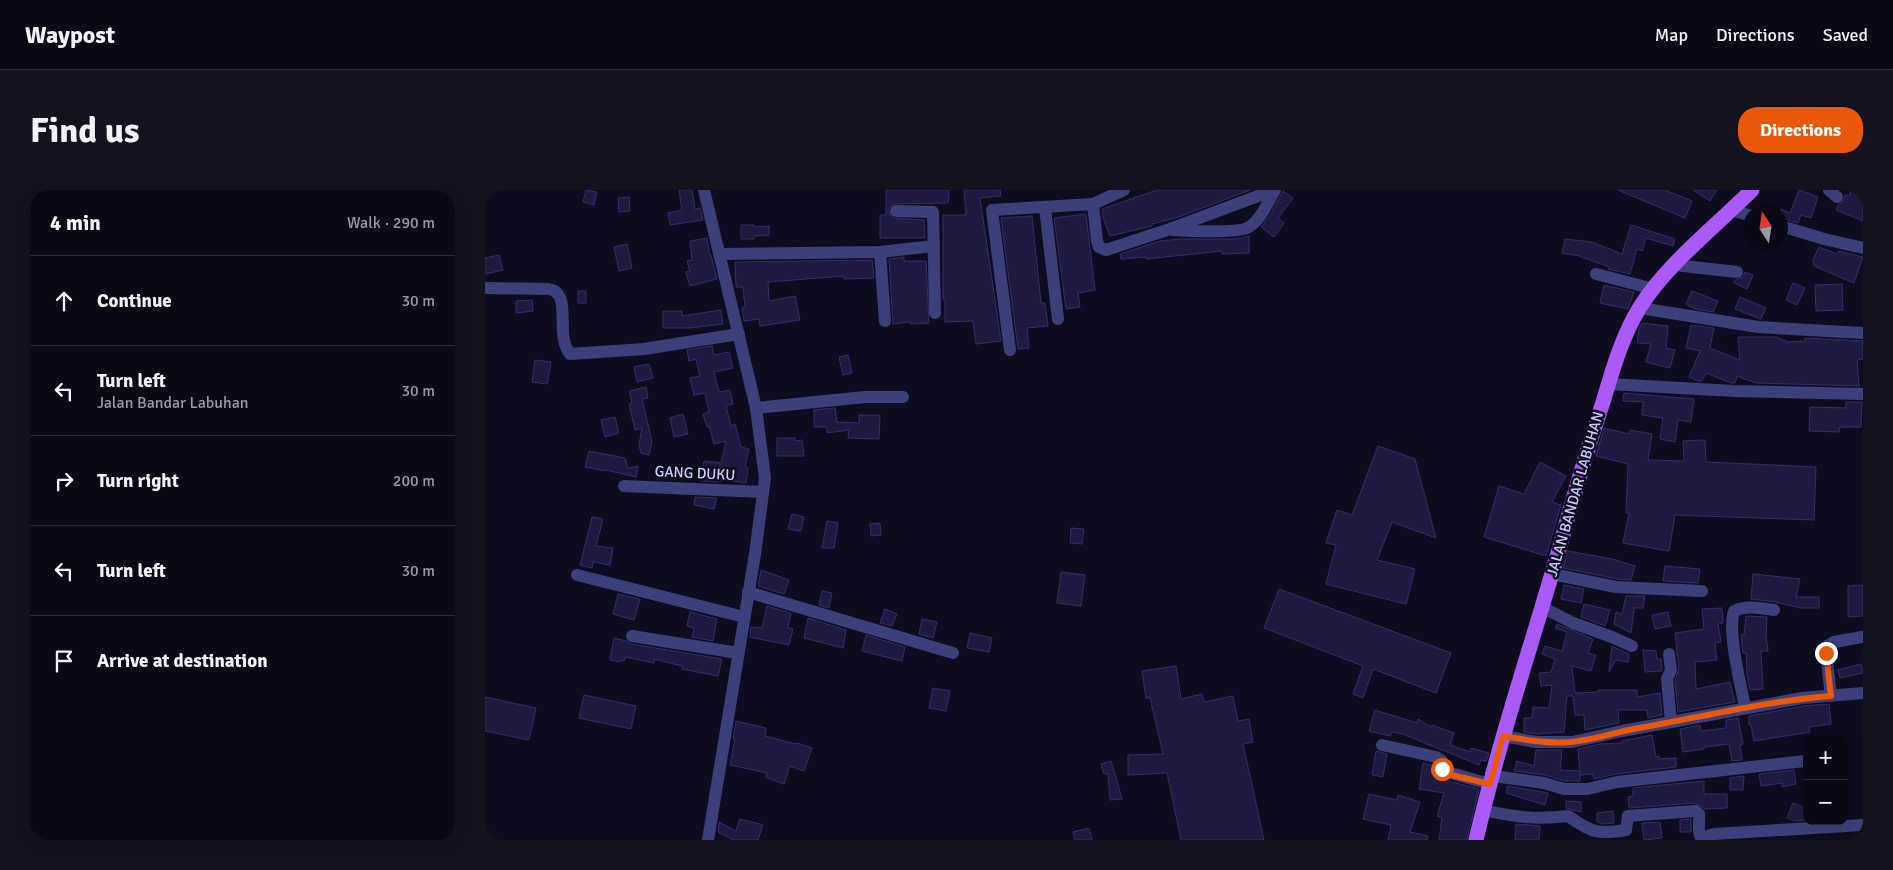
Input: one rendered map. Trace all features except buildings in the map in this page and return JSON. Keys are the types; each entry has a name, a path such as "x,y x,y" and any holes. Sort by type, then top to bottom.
{"main road":[{"name":"JALAN BANDAR LABUHAN","path":"1476,840 1503,736 1583,463 1621,344 1639,308 1654,289 1675,265 1752,190"}],"street":[{"path":"704,190 756,408 764,462 763,492 748,592 707,840"},
{"path":"1010,350 992,210 1093,204 1124,190"},
{"path":"1093,204 1097,241 1102,249 1106,250 1167,230 1275,190"},
{"path":"1167,230 1243,230 1253,224 1275,190"},
{"path":"1045,208 1058,319"},
{"path":"1732,210 1743,213"},
{"path":"896,212 933,212 935,313"},
{"path":"1788,228 1824,240 1863,248"},
{"path":"719,254 879,252 933,246"},
{"path":"879,252 885,321"},
{"path":"1675,265 1737,272"},
{"path":"1596,274 1654,289"},
{"path":"485,288 549,289 556,292 561,300 564,345 570,354 643,349 739,334"},
{"path":"1639,308 1758,327 1863,333"},
{"path":"1609,384 1734,391 1863,394"},
{"path":"756,408 865,397 903,397"},
{"name":"GANG DUKU","path":"624,486 763,492"},
{"path":"1552,574 1617,587 1702,591"},
{"path":"577,575 744,617"},
{"path":"748,592 953,653"},
{"path":"1542,607 1573,623 1631,646"},
{"path":"1745,708 1735,651 1732,619 1734,611 1740,608 1752,607 1774,610"},
{"path":"632,636 738,653"},
{"path":"1831,696 1826,653 1827,646 1834,642 1862,637"},
{"path":"1669,654 1671,670 1667,679 1671,722"},
{"path":"1503,736 1536,742 1572,742 1802,698 1863,693"},
{"path":"1382,744 1435,757 1442,761 1443,772 1492,780 1544,783 1564,789 1587,789 1617,782 1803,761"},
{"path":"1483,810 1520,818 1544,819 1568,816 1590,831 1605,832 1625,830 1628,816 1695,811 1699,814 1699,834 1701,838 1715,834 1863,825"}],"route":[{"path":"1442,769 1447,774 1490,784 1503,736 1536,742 1572,742 1745,708 1802,698 1831,696 1826,653"}]}
